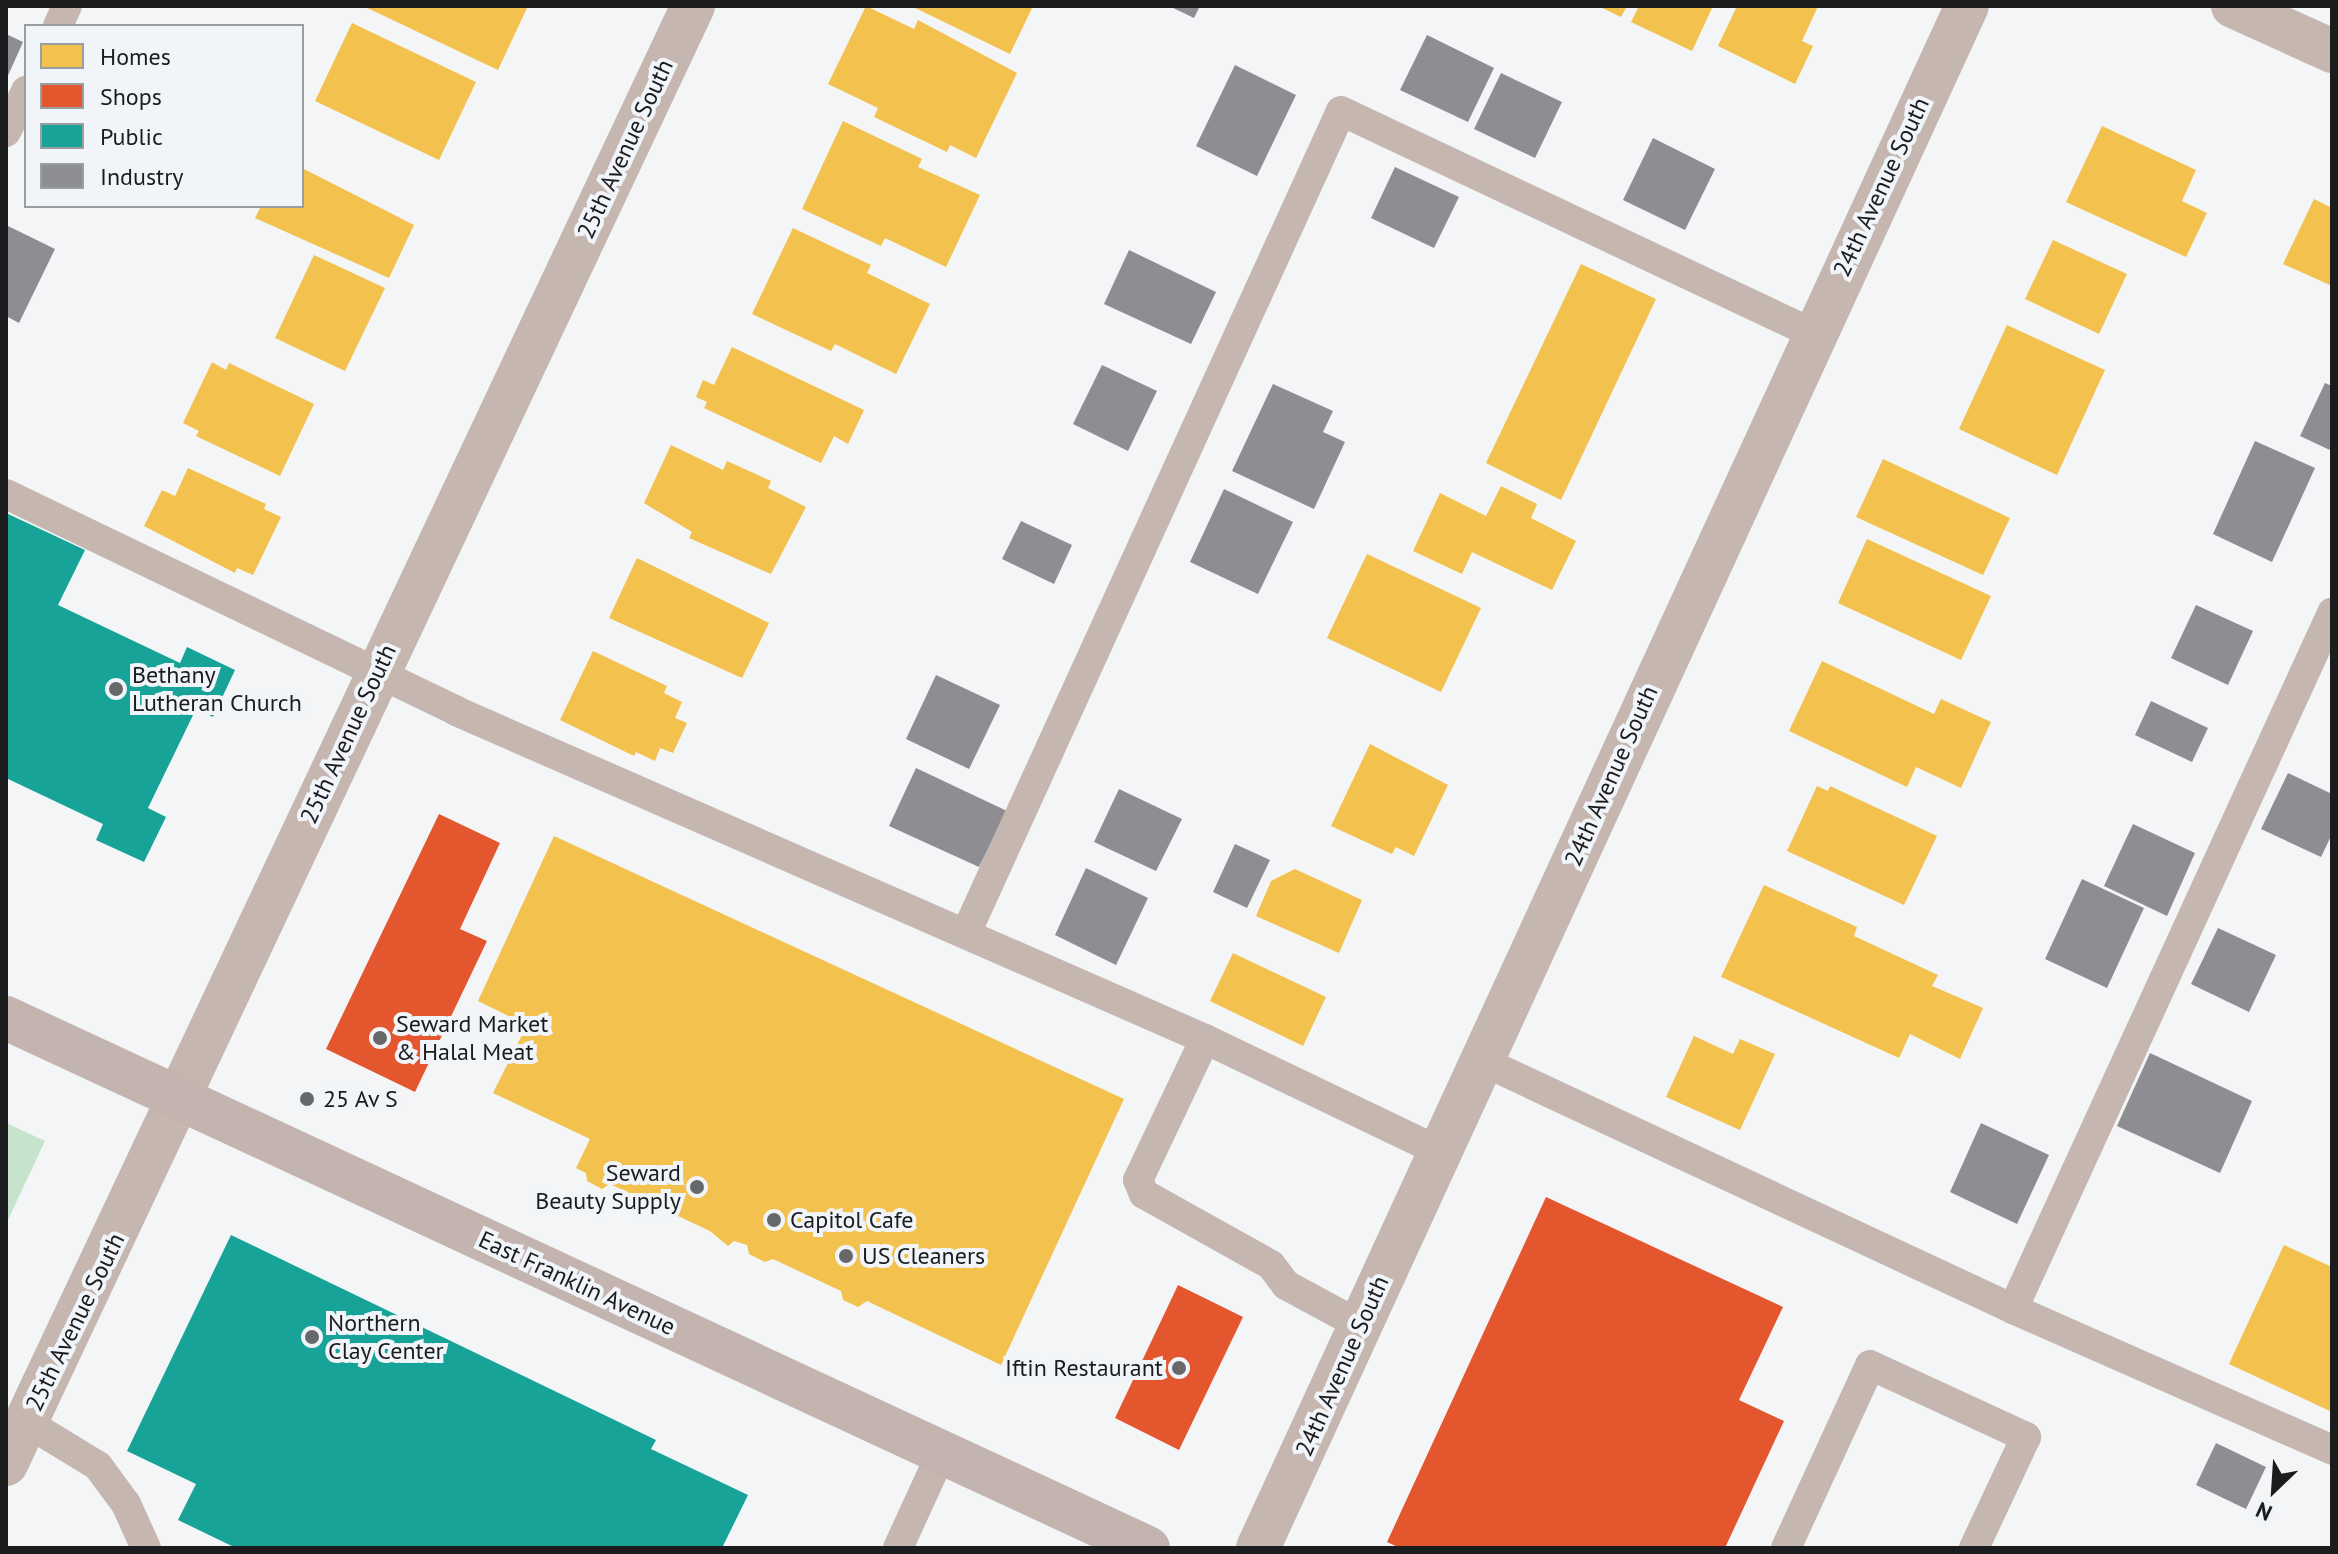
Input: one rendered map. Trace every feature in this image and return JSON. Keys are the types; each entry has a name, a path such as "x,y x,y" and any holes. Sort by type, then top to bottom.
{"street":[{"name":"25th Avenue South","path":"6,1464 181,1099 375,673 693,6"},
{"name":"24th Avenue South","path":"1258,1548 1812,333 1967,6"},
{"path":"2233,6 2332,51"},
{"name":"East Franklin Avenue","path":"6,1018 1148,1548"}],"lane":[{"path":"6,132 24,95"},
{"path":"966,933 1341,111 1812,333"},
{"path":"6,494 375,673 1205,1039 1439,1151"},
{"path":"2013,1309 2332,613"},
{"path":"1205,1039 1138,1180 1144,1194 1271,1265 1286,1285 1360,1325"},
{"path":"1482,1061 2013,1309 2332,1450"},
{"path":"1786,1548 1870,1365 2026,1437 1974,1548"},
{"path":"26,1422 98,1466 126,1504 146,1548"},
{"path":"898,1548 942,1452"}],"green space":[{"path":"6,1123 45,1141 6,1224"}],"building: Homes":[{"path":"363,6 524,6 527,8 498,70"},
{"path":"866,6 914,29 918,20 1017,73 976,158 950,145 947,152 874,117 878,108 828,84"},
{"path":"911,6 1033,6 1010,54"},
{"path":"1598,6 1627,6 1621,17"},
{"path":"1639,6 1713,6 1692,51 1631,22"},
{"path":"1737,6 1818,6 1802,41 1813,46 1795,84 1718,46"},
{"path":"352,23 476,82 439,160 315,101"},
{"path":"843,121 922,159 918,167 980,195 946,267 885,238 881,246 802,209"},
{"path":"2102,126 2196,170 2182,201 2207,213 2186,257 2066,202"},
{"path":"304,169 414,225 389,278 255,218 260,208 304,208"},
{"path":"2314,199 2332,208 2332,286 2283,264"},
{"path":"793,228 871,265 867,273 930,304 896,374 835,344 831,351 752,314"},
{"path":"2053,240 2127,274 2099,334 2025,299"},
{"path":"314,255 385,288 345,371 275,338"},
{"path":"1581,264 1656,299 1561,500 1486,463"},
{"path":"2007,325 2105,370 2057,475 1959,429"},
{"path":"732,347 864,410 848,444 834,436 821,463 704,408 707,402 696,397 703,380 714,385"},
{"path":"212,362 226,370 229,363 314,404 280,476 196,436 199,431 183,423"},
{"path":"671,445 723,470 727,461 771,481 768,488 806,507 771,574 689,538 692,532 644,503"},
{"path":"1883,459 2010,518 1983,575 1856,517"},
{"path":"188,468 266,504 264,509 281,517 253,575 237,568 235,573 144,526 162,490 175,496"},
{"path":"1501,486 1537,504 1531,518 1576,541 1552,590 1472,552 1462,574 1413,551 1440,493 1486,516"},
{"path":"1867,539 1991,596 1961,660 1838,603"},
{"path":"1367,554 1481,608 1441,692 1327,638"},
{"path":"637,558 769,623 742,678 609,618"},
{"path":"593,651 667,686 664,693 682,702 675,718 687,723 673,753 660,748 655,761 636,752 634,756 560,720"},
{"path":"1822,661 1934,714 1941,699 1991,722 1961,788 1916,767 1907,787 1789,731"},
{"path":"1370,744 1448,785 1414,856 1396,847 1392,854 1331,826"},
{"path":"1817,786 1828,791 1830,786 1937,836 1904,905 1787,851"},
{"path":"554,836 1124,1099 1001,1365 867,1301 858,1307 843,1300 841,1291 773,1259 765,1262 749,1254 747,1245 734,1241 728,1246 710,1231 610,1184 602,1189 587,1181 586,1173 576,1168 590,1139 493,1093 527,1025 478,1001"},
{"path":"1295,869 1362,900 1339,953 1256,916 1271,881"},
{"path":"1764,885 1857,927 1854,936 1938,975 1932,986 1983,1008 1960,1059 1910,1034 1899,1058 1721,977"},
{"path":"1233,953 1326,997 1303,1046 1210,1001"},
{"path":"1694,1036 1733,1054 1740,1039 1775,1054 1740,1130 1666,1097"},
{"path":"2284,1245 2332,1267 2332,1412 2229,1364"}],"building: Shops":[{"path":"439,814 500,843 460,929 487,941 415,1092 326,1049"},
{"path":"1546,1197 1783,1307 1739,1400 1784,1421 1725,1548 1400,1548 1387,1542"},
{"name":"Iftin Restaurant","path":"1178,1285 1243,1317 1179,1450 1115,1418"}],"building: Public":[{"name":"Bethany Lutheran Church","path":"6,513 85,550 58,605 180,663 187,647 235,670 213,717 196,709 148,808 166,817 144,862 96,840 103,824 6,778"},
{"name":"Northern Clay Center","path":"231,1235 656,1440 651,1449 748,1495 722,1548 236,1548 178,1520 196,1484 127,1451"}],"building: Industry":[{"path":"1169,6 1200,6 1194,18"},
{"path":"6,34 23,42 6,80"},
{"path":"1427,35 1494,68 1468,122 1400,90"},
{"path":"1235,65 1296,95 1257,176 1196,146"},
{"path":"1501,73 1562,102 1535,158 1474,129"},
{"path":"1653,138 1715,169 1685,230 1623,200"},
{"path":"1395,167 1459,197 1434,248 1371,218"},
{"path":"6,225 55,249 19,323 6,316"},
{"path":"1129,250 1216,292 1191,344 1104,304"},
{"path":"1102,365 1157,391 1128,451 1073,424"},
{"path":"2325,383 2332,386 2332,451 2300,436"},
{"path":"1273,384 1333,411 1323,432 1345,442 1314,509 1232,471"},
{"path":"2255,441 2315,468 2272,562 2213,534"},
{"path":"1224,489 1293,522 1258,594 1190,562"},
{"path":"1021,521 1072,545 1054,584 1002,559"},
{"path":"2196,605 2253,631 2228,685 2171,658"},
{"path":"936,675 1000,705 969,769 906,739"},
{"path":"2151,701 2208,728 2192,762 2135,735"},
{"path":"916,768 1007,811 979,867 889,826"},
{"path":"2288,773 2332,794 2332,834 2321,857 2261,829"},
{"path":"1119,789 1182,819 1156,871 1094,842"},
{"path":"2133,824 2195,853 2167,916 2104,886"},
{"path":"1235,844 1270,860 1247,908 1213,892"},
{"path":"1086,868 1148,898 1116,965 1055,935"},
{"path":"2082,879 2144,908 2107,988 2045,959"},
{"path":"2218,928 2276,955 2249,1012 2191,984"},
{"path":"2150,1053 2252,1101 2220,1173 2117,1126"},
{"path":"1981,1123 2049,1155 2017,1224 1950,1192"},
{"path":"2216,1443 2266,1467 2246,1509 2196,1485"}],"place":[{"name":"Bethany Lutheran Church","path":"116,689"},
{"name":"Seward Market & Halal Meat","path":"380,1038"},
{"name":"25 Av S","path":"307,1099"},
{"name":"Seward Beauty Supply","path":"697,1187"},
{"name":"Capitol Cafe","path":"774,1220"},
{"name":"US Cleaners","path":"846,1256"},
{"name":"Northern Clay Center","path":"312,1337"},
{"name":"Iftin Restaurant","path":"1179,1368"}]}
